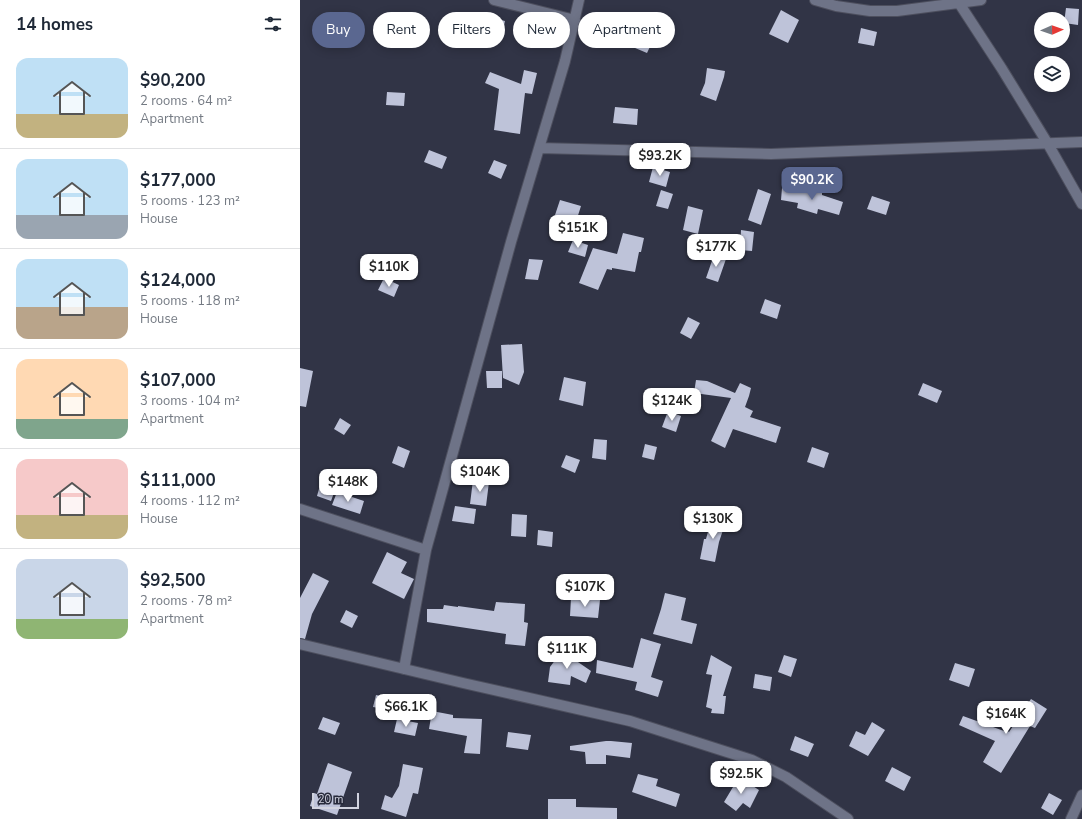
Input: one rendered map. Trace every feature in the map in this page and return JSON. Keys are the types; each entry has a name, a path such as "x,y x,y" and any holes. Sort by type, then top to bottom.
{"street":[{"path":"494,0 575,20"},
{"path":"404,669 426,550 509,250 565,61 579,0"},
{"path":"816,0 836,6 870,11 896,11 957,1 981,0"},
{"path":"957,1 1002,69 1048,144 1082,204"},
{"path":"539,148 771,154 1082,142"},
{"path":"300,509 426,550"},
{"path":"300,644 630,721 752,760 786,777 848,819"},
{"path":"1071,819 1082,795"}],"building":[{"path":"1066,8 1079,9 1078,25 1070,24 1070,12 1065,12"},
{"path":"781,10 799,20 788,43 769,34"},
{"path":"861,28 877,32 874,46 858,43"},
{"path":"635,48 649,48 647,53"},
{"path":"707,68 725,71 716,101 700,95 705,83"},
{"path":"524,70 537,73 532,94 525,93 520,134 494,130 499,89 485,83 490,72 521,84"},
{"path":"387,92 405,93 404,106 386,105"},
{"path":"615,107 638,109 637,125 613,123"},
{"path":"429,150 447,157 442,169 424,162"},
{"path":"494,160 507,165 501,179 488,173"},
{"path":"653,167 670,172 666,187 649,182"},
{"path":"782,188 801,190 802,188 822,193 822,195 843,202 839,215 818,209 817,214 797,208 798,203 781,200"},
{"path":"758,189 771,194 761,225 748,220"},
{"path":"661,190 673,194 668,209 656,206"},
{"path":"872,196 890,202 886,215 867,209"},
{"path":"560,200 581,206 574,228 553,221"},
{"path":"688,206 703,210 698,234 683,230"},
{"path":"741,230 754,232 752,251 740,250"},
{"path":"623,233 644,238 641,252 639,252 635,272 612,268 612,270 607,269 598,290 579,283 593,248 617,254"},
{"path":"573,240 588,245 585,257 568,252"},
{"path":"714,255 726,259 718,282 706,278"},
{"path":"529,259 543,260 538,280 525,279"},
{"path":"384,278 399,285 394,297 378,290"},
{"path":"765,299 781,305 777,319 760,313"},
{"path":"688,317 700,323 691,339 680,333"},
{"path":"522,344 524,372 519,385 503,378 501,345"},
{"path":"300,368 313,371 306,407 300,406"},
{"path":"486,371 502,371 502,388 487,388"},
{"path":"564,377 586,382 583,406 559,400"},
{"path":"696,380 707,381 735,393 740,383 751,388 745,407 753,411 750,417 781,427 776,443 733,429 725,448 711,441 731,398 694,393"},
{"path":"923,383 942,391 937,403 918,395"},
{"path":"668,411 681,416 676,432 662,427"},
{"path":"340,418 351,425 344,435 334,429"},
{"path":"594,439 607,440 606,460 592,458"},
{"path":"645,444 657,447 654,460 642,457"},
{"path":"398,446 410,451 404,468 392,463"},
{"path":"812,447 829,453 824,468 807,462"},
{"path":"566,455 580,460 575,473 561,467"},
{"path":"324,471 340,476 331,501 317,496"},
{"path":"473,480 489,482 486,506 470,504"},
{"path":"337,492 364,501 360,514 332,505"},
{"path":"455,506 476,509 474,524 452,521"},
{"path":"512,514 527,515 526,537 511,536"},
{"path":"712,517 726,521 719,542 715,562 700,559 704,539 706,539"},
{"path":"538,530 553,532 552,547 537,545"},
{"path":"387,552 407,562 401,573 414,579 404,599 372,583"},
{"path":"313,573 329,581 312,614 305,639 300,638 300,598"},
{"path":"665,593 686,598 681,620 697,624 692,644 653,634"},
{"path":"571,598 600,600 598,618 570,616"},
{"path":"496,602 525,604 524,622 528,623 525,646 505,644 506,634 427,622 427,609 443,609 444,605 494,611"},
{"path":"346,610 358,616 352,628 340,622"},
{"path":"641,638 661,644 651,677 663,681 658,697 635,690 637,682 596,673 597,660 633,668"},
{"path":"562,651 591,671 586,683 571,676 570,685 548,682 550,667"},
{"path":"711,655 732,667 723,696 726,696 724,714 711,713 712,709 706,707 712,675 706,674"},
{"path":"784,655 797,659 791,677 778,672"},
{"path":"955,663 975,669 969,687 949,680"},
{"path":"755,674 772,677 770,691 753,688"},
{"path":"376,695 399,699 397,711 373,707"},
{"path":"1031,699 1047,709 1035,728 1030,726 1001,773 983,762 995,741 959,725 963,716 1004,731 1005,729 1009,732"},
{"path":"432,711 453,715 453,718 482,719 480,754 464,753 467,736 429,729"},
{"path":"323,717 340,723 335,735 318,729"},
{"path":"397,719 418,723 415,736 394,732"},
{"path":"872,722 885,730 868,756 849,746 856,731 865,735"},
{"path":"508,732 531,735 528,750 506,747"},
{"path":"795,736 814,744 808,757 790,750"},
{"path":"606,741 632,743 630,758 606,755 606,764 586,764 585,752 570,750 570,746"},
{"path":"328,763 352,772 337,815 310,806 314,793 317,794"},
{"path":"403,764 423,768 418,794 413,793 406,817 381,809 385,795 392,798 399,786"},
{"path":"892,767 911,777 904,791 885,781"},
{"path":"638,774 658,779 656,786 680,794 676,807 632,792"},
{"path":"739,777 759,790 750,808 743,803 736,811 724,802"},
{"path":"1049,793 1062,800 1053,815 1041,808"},
{"path":"548,799 576,799 576,807 617,808 617,819 548,819"}]}
